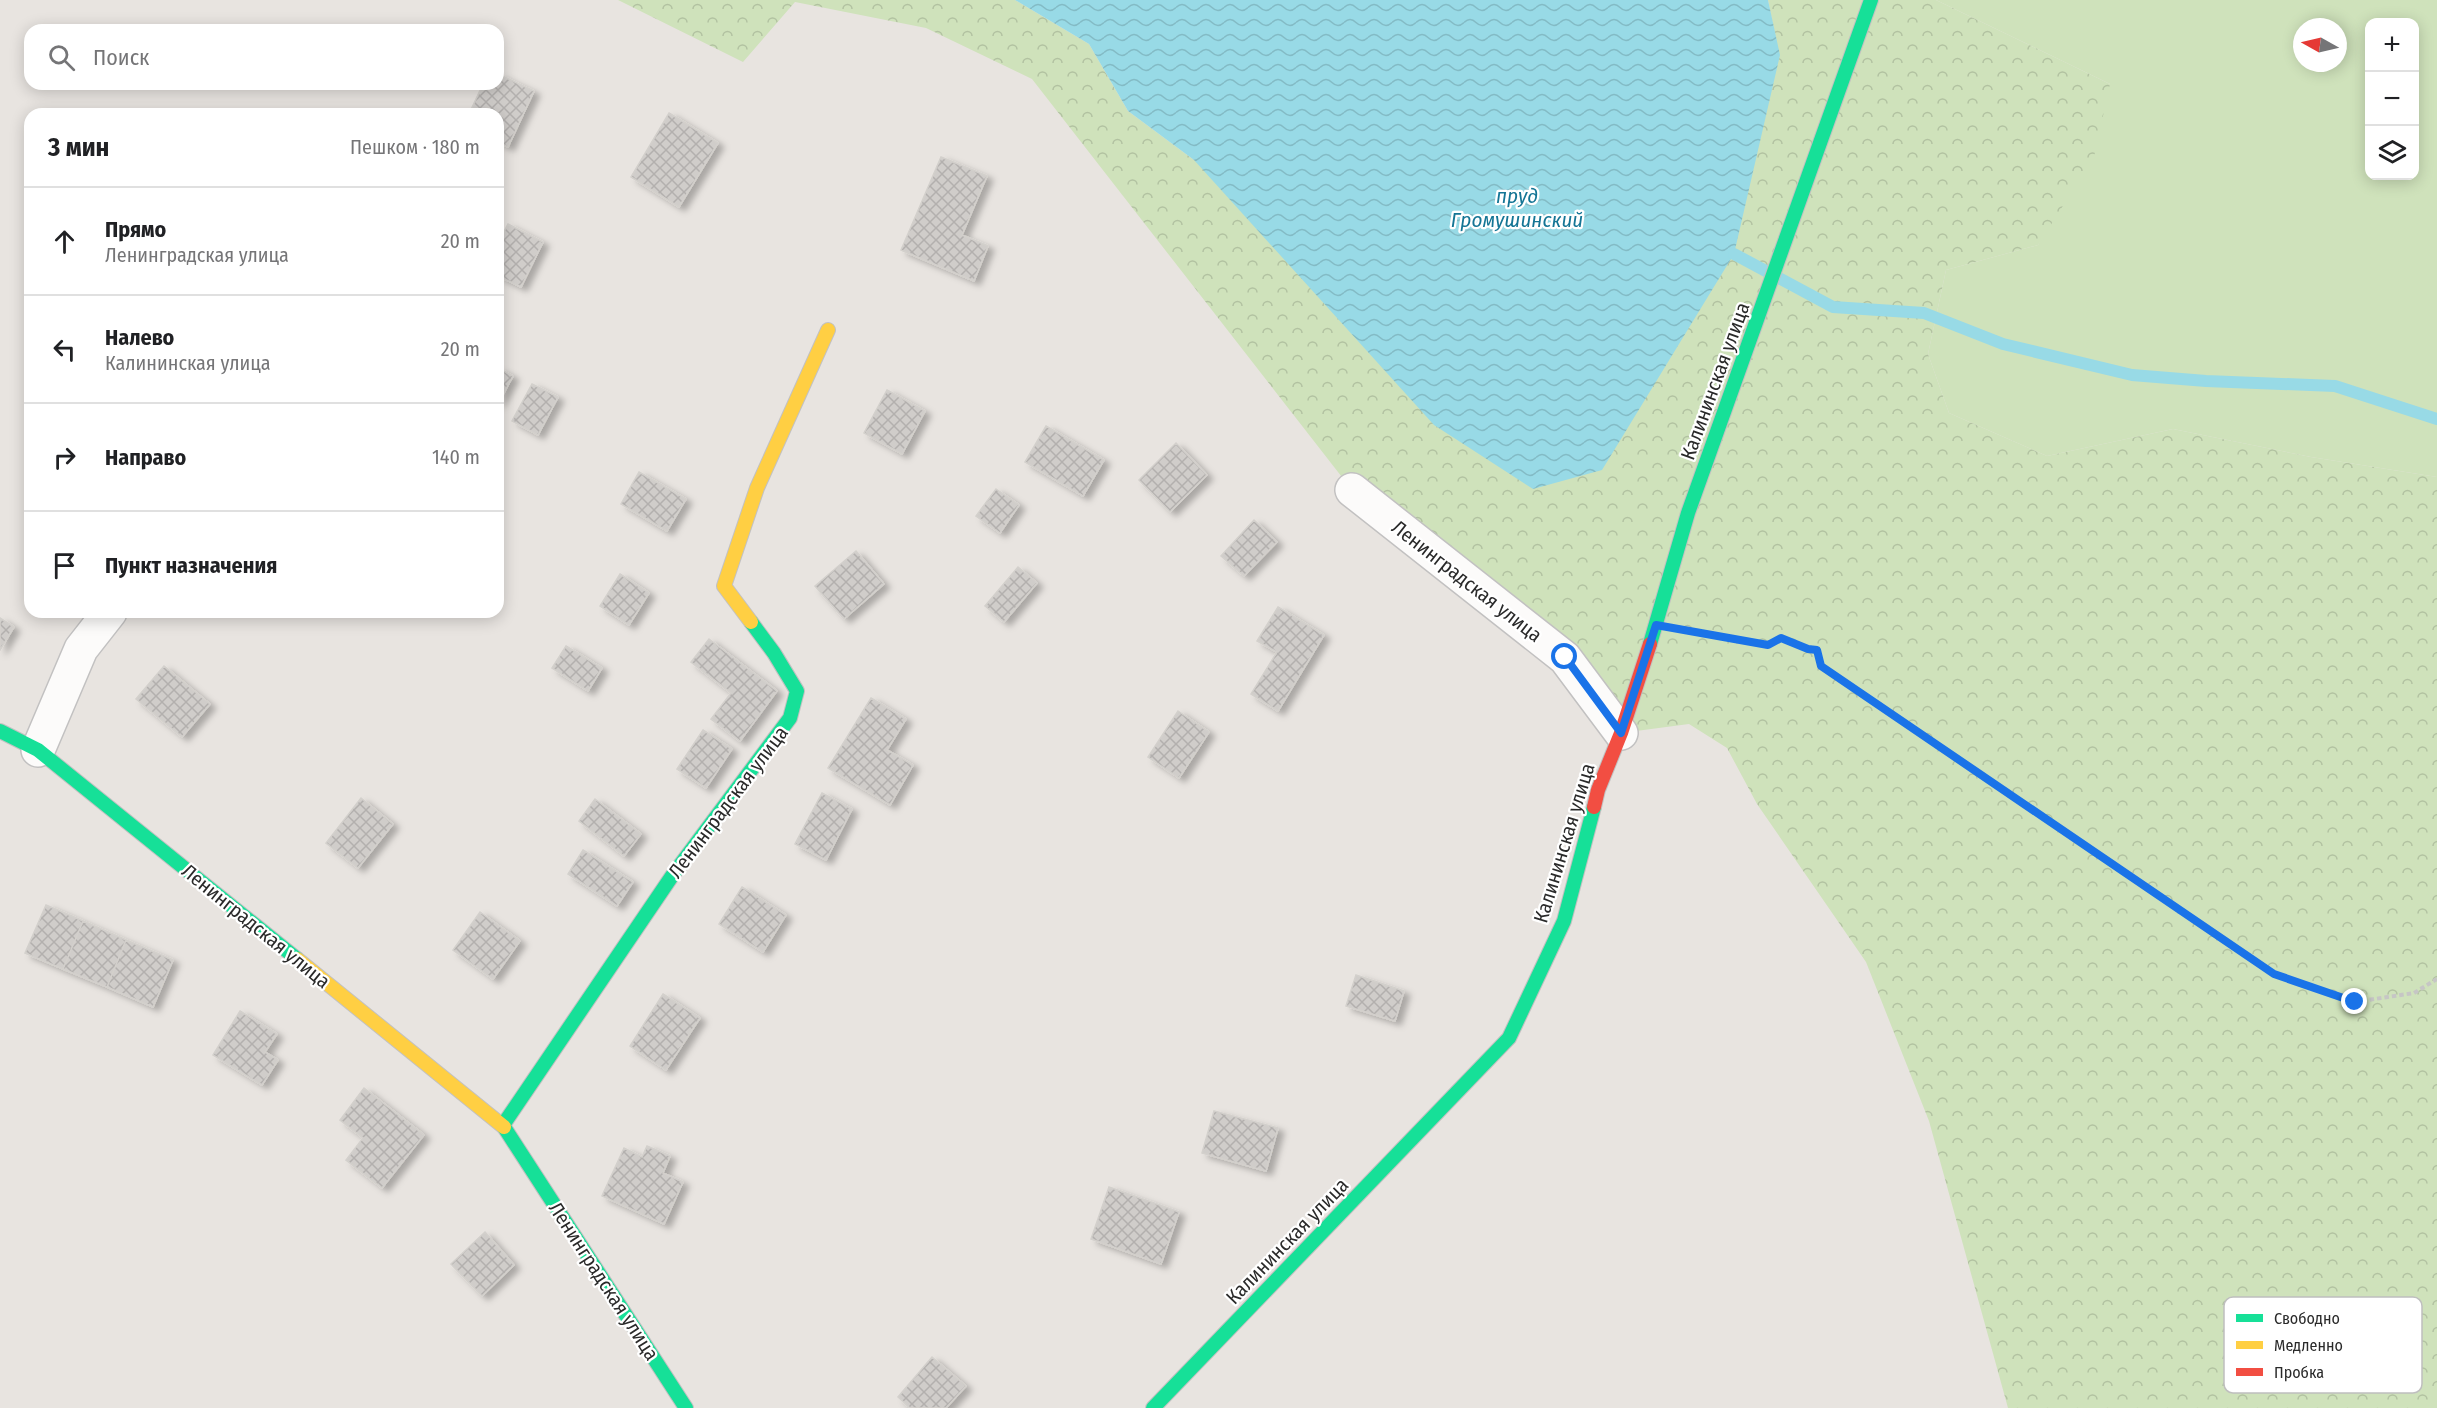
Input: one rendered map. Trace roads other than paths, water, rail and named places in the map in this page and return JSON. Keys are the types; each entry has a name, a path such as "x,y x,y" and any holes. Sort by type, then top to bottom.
{"street":[{"name":"Калининская улица","path":"1153,1408 1509,1038 1564,921 1598,789 1621,733 1656,625 1688,513 1871,0"},
{"name":"Ленинградская улица","path":"503,1125 672,876 790,718 797,691 774,653 724,586 754,494 828,330"},
{"name":"Ленинградская улица","path":"1352,490 1565,657 1621,733"},
{"path":"38,750 81,649 105,618"},
{"name":"Ленинградская улица","path":"0,731 38,750 503,1125 686,1408"}],"water":[{"name":"пруд Громушинский","path":"1015,0 1768,0 1780,55 1734,254 1602,470 1533,489 1434,425 1194,160 1128,111 1089,44"}],"waterway":[{"path":"1734,254 1833,307 1924,313 2003,344 2132,375 2206,381 2335,386 2437,419"}]}
